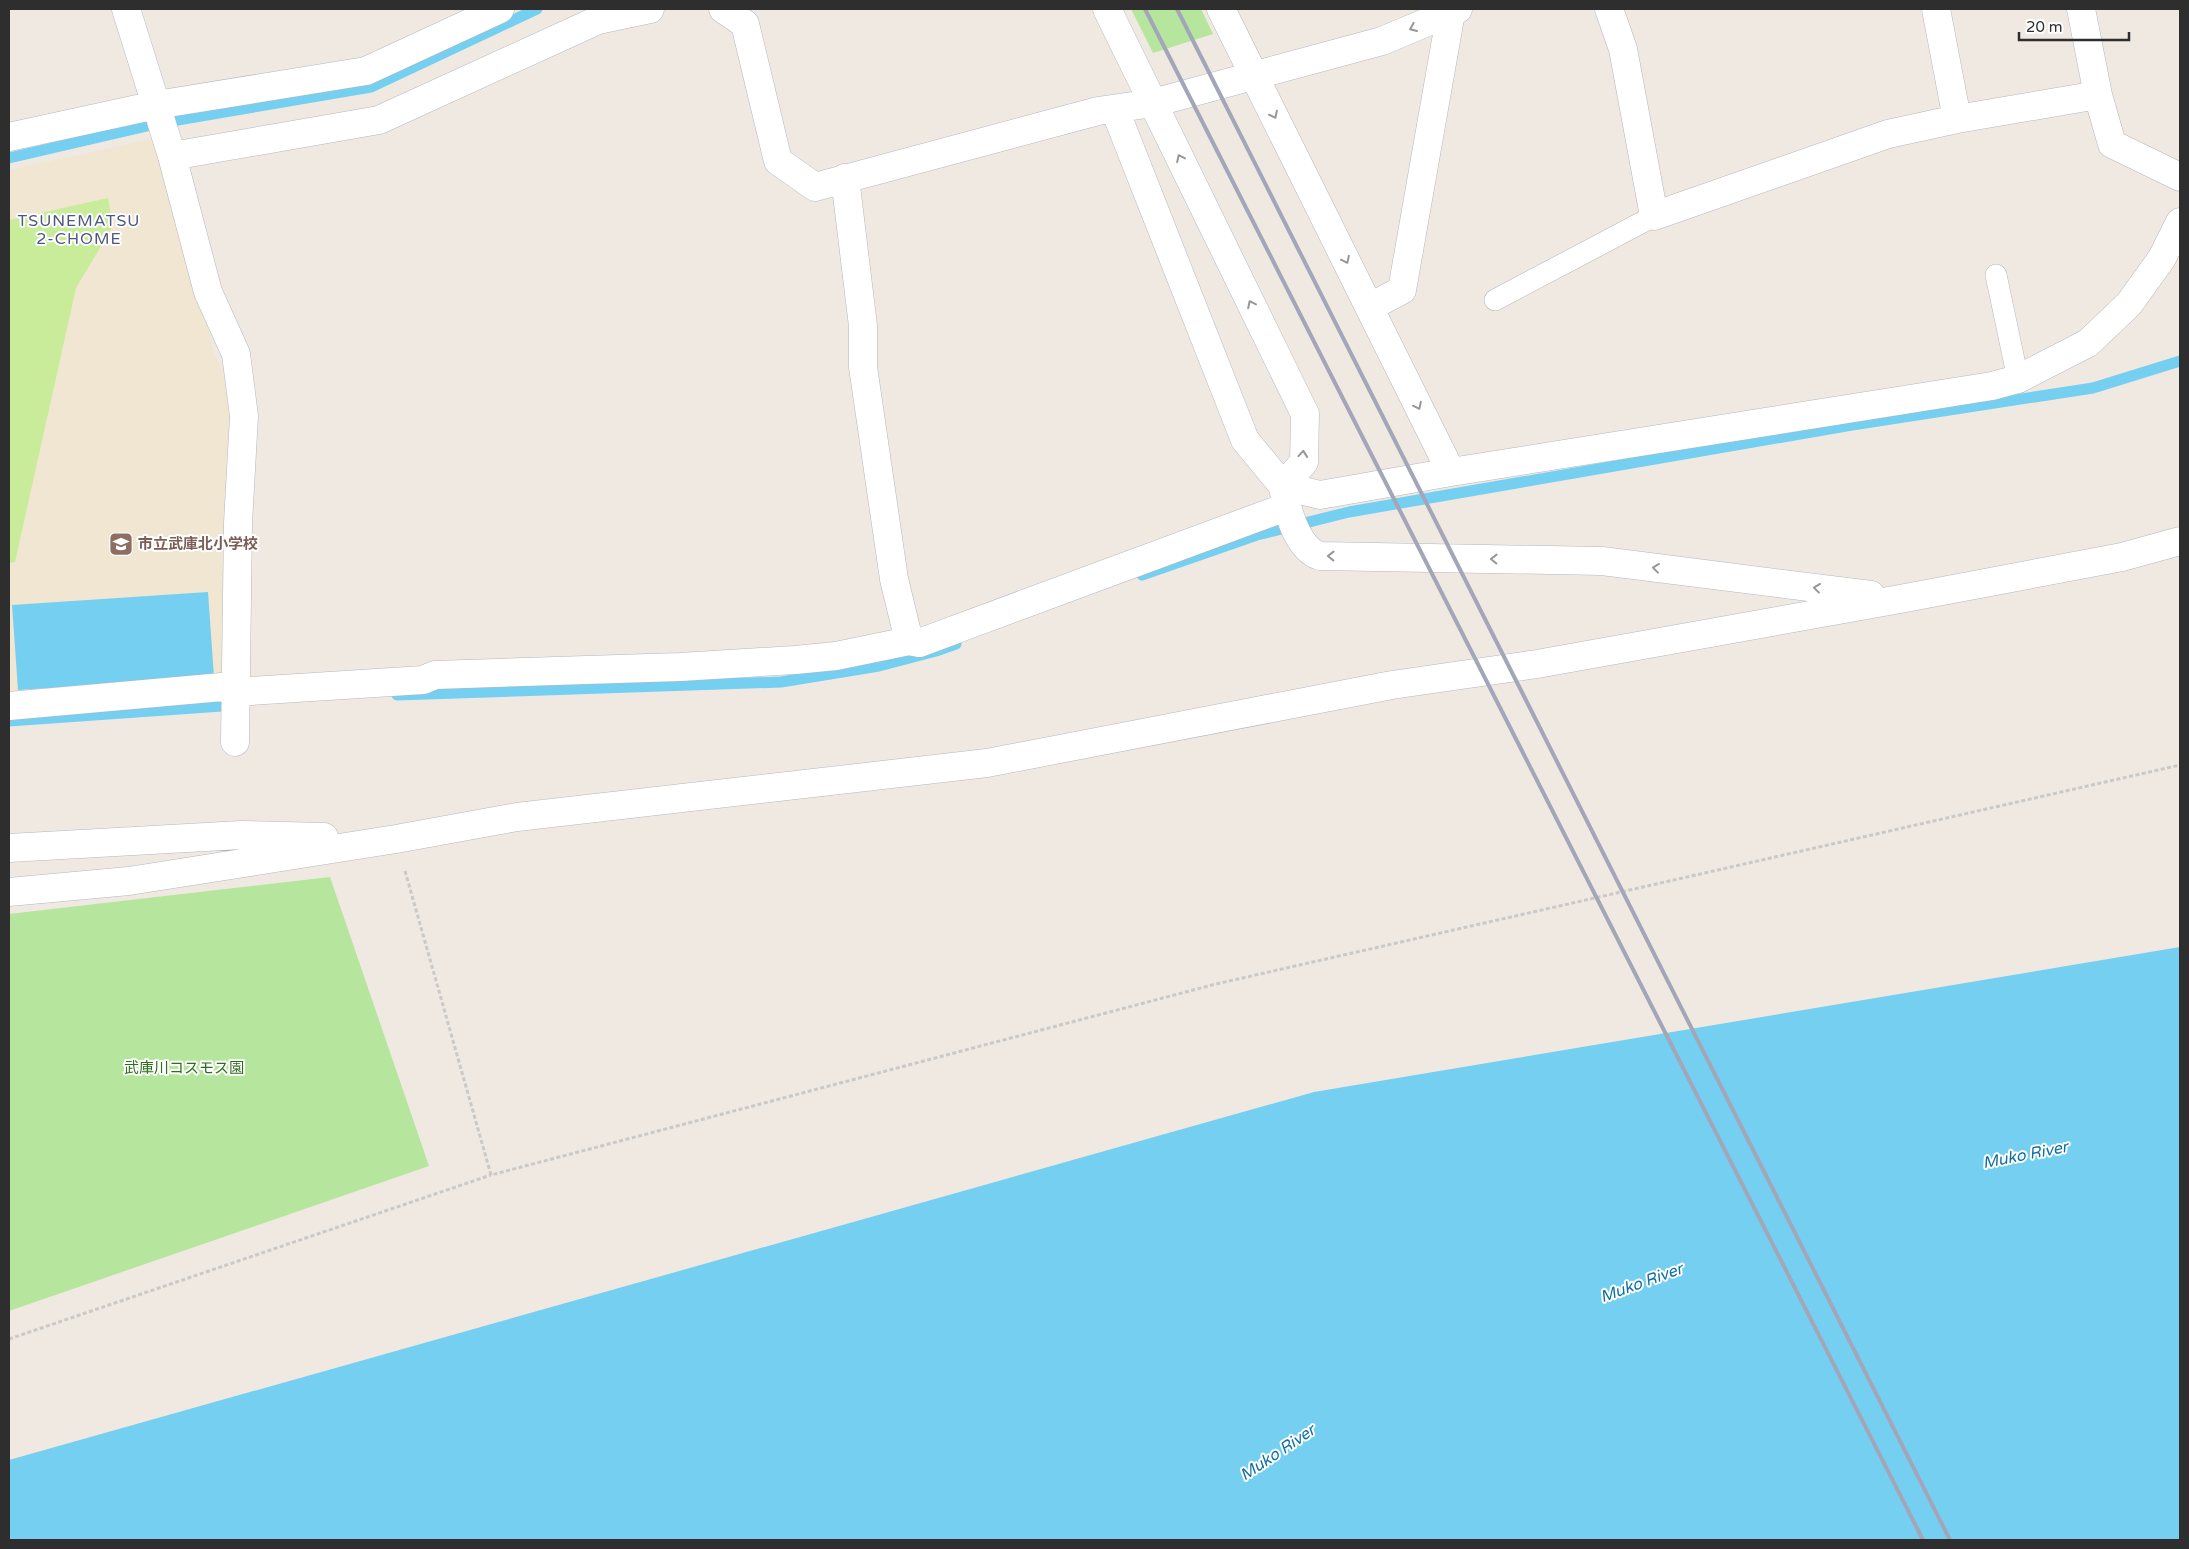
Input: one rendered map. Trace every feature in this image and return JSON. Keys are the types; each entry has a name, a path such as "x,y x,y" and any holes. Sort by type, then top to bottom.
{"street":[{"path":"126,9 172,156 208,292 236,354 244,416 238,523 234,742"},
{"path":"9,138 156,105 366,71 500,9"},
{"path":"172,156 379,120 598,20 650,9"},
{"path":"723,9 745,24 778,161 815,187 1098,111 1153,103 1382,41 1454,10"},
{"path":"1107,9 1305,414 1304,462 1286,502"},
{"path":"1220,9 1451,472"},
{"path":"1609,9 1623,49 1654,216 1888,134 1957,119 2098,95"},
{"path":"1936,9 1957,119"},
{"path":"2081,9 2098,95 2112,144 2180,177"},
{"path":"1370,307 1402,290 1454,10"},
{"path":"1115,110 1245,440 1286,502 1301,539 1312,554 1320,556 1602,561 1900,599"},
{"path":"845,178 863,326 863,367 894,579 909,641"},
{"path":"9,706 222,687 235,695 423,680 435,675 680,667 795,660 836,656 909,641 919,643 1286,502 1451,472 1992,386 2018,379 2088,343 2129,304 2162,258 2180,222"},
{"path":"9,892 129,881 396,839 516,817 987,763 1392,685 1536,664 1900,599 2122,557 2180,541"},
{"path":"9,848 241,835 396,839"}],"lane":[{"path":"1495,300 1654,216"},
{"path":"1996,275 2018,379"}],"path":[{"path":"9,1339 491,1175 1216,984 2180,765"},
{"path":"396,839 491,1175"}],"shaded area":[{"name":"市立武庫北小学校","path":"152,139 176,224 186,228 213,351 240,406 227,682 9,703 9,170"}],"green space":[{"path":"1131,9 1201,9 1213,34 1153,53"},
{"path":"108,198 113,226 76,288 15,562 9,563 9,220"},
{"name":"武庫川コスモス園","path":"330,877 429,1166 9,1311 9,914"}],"water":[{"path":"208,592 214,677 18,690 12,605"},
{"name":"Muko River","path":"2180,947 2180,1540 9,1540 9,1460 1314,1092"}],"waterway":[{"path":"9,158 160,123 371,87 537,9"},
{"path":"1142,575 1257,535 1349,512 1852,425 2093,388 2180,361"},
{"path":"397,695 781,682 879,666 956,644"},
{"path":"9,721 236,705"}],"railway":[{"path":"1145,9 1923,1540"},
{"path":"1177,9 1950,1540"}],"place":[{"name":"市立武庫北小学校","path":"121,544"}],"district":[{"name":"TSUNEMATSU 2-CHOME","path":"79,229"}]}
